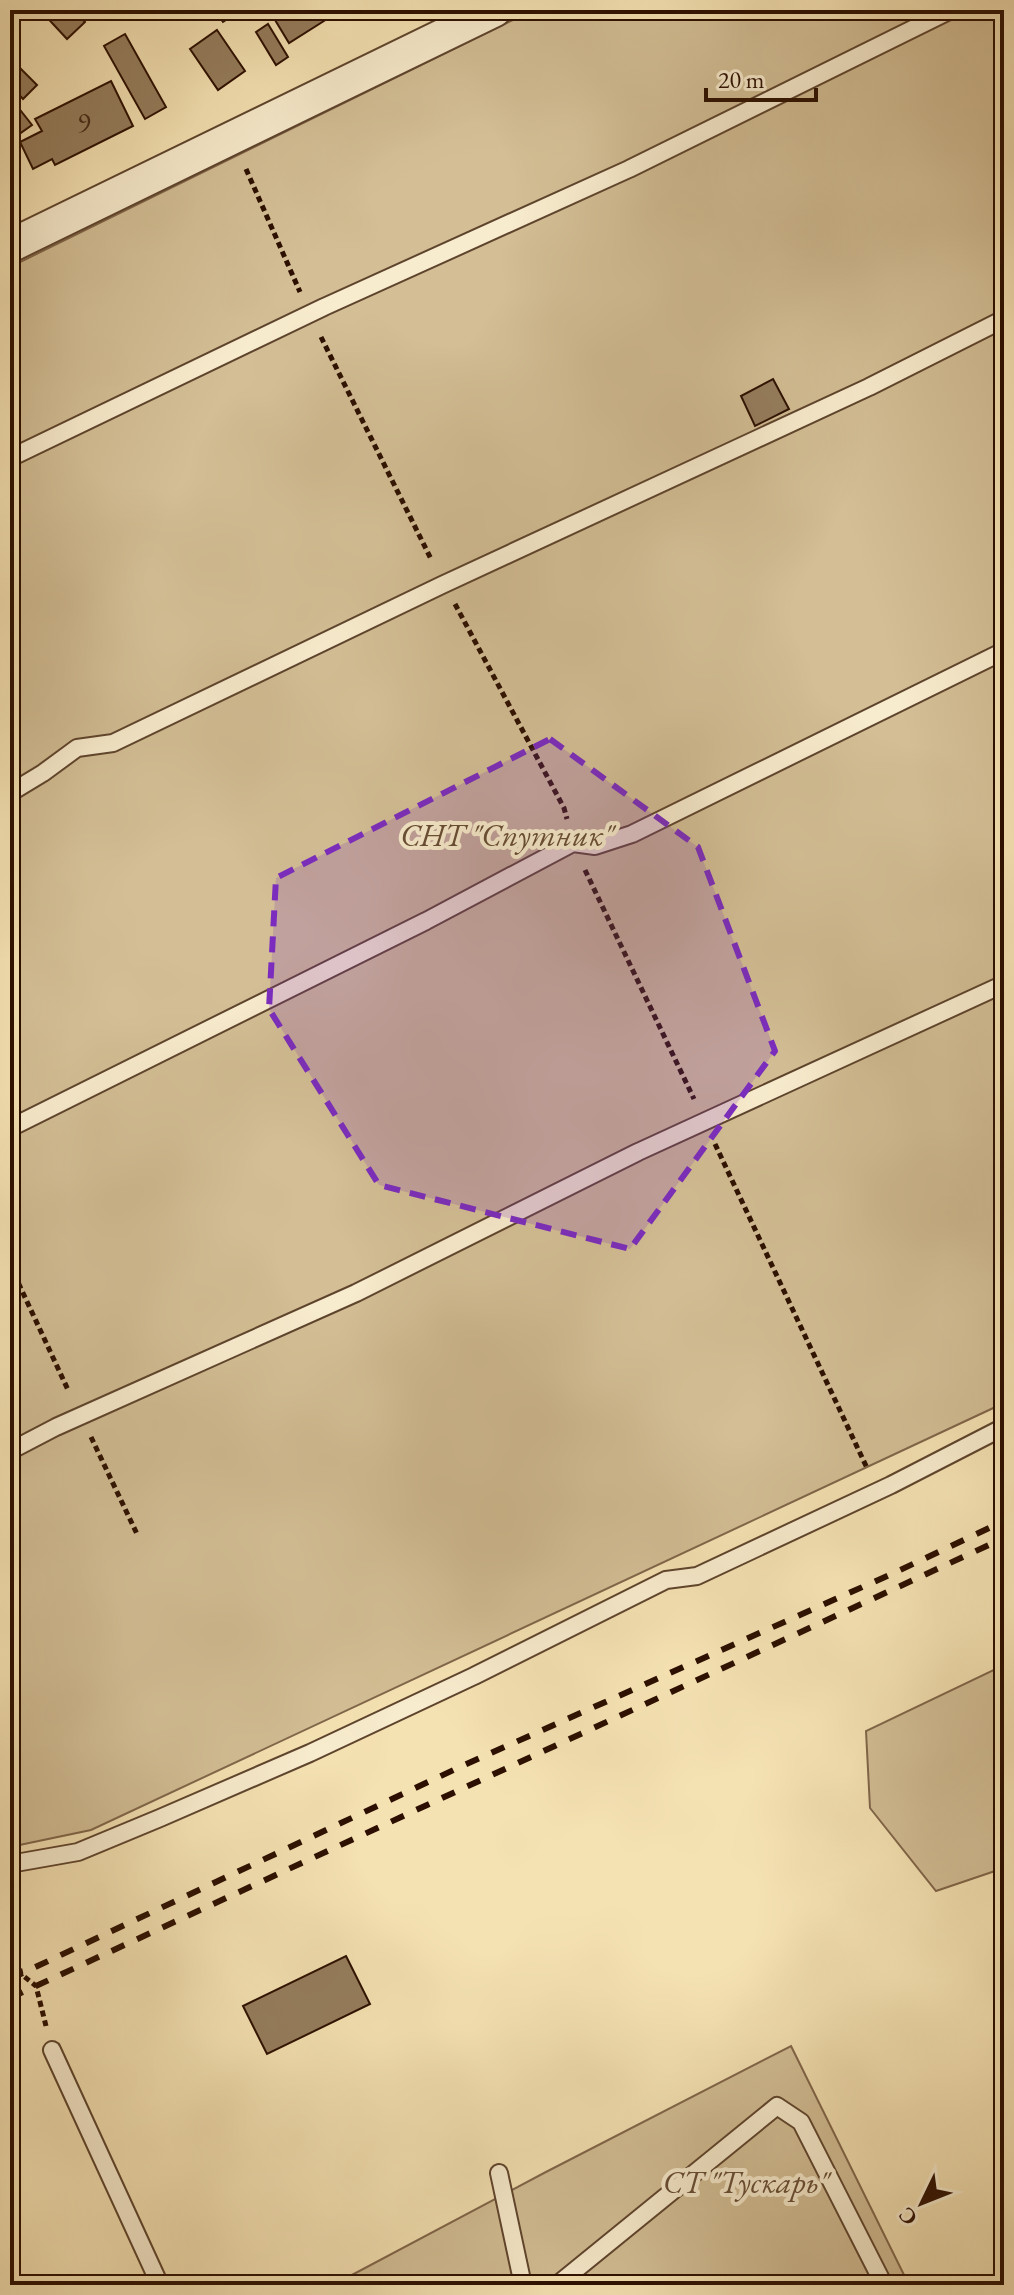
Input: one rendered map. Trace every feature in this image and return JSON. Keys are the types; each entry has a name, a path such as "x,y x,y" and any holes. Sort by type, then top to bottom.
{"street":[{"path":"10,246 495,10"}],"lane":[{"path":"10,458 309,314 629,169 951,10"},
{"path":"10,793 77,748 113,743 442,585 869,387 1004,319"},
{"path":"10,1128 426,921 573,843 595,846 632,834 1004,651"},
{"path":"10,1451 56,1427 356,1293 638,1152 1004,984"},
{"path":"10,1864 78,1852 310,1753 474,1676 666,1580 697,1576 878,1491 1004,1427"},
{"path":"52,2050 160,2285"},
{"path":"557,2285 777,2106 801,2122 884,2285"},
{"path":"499,2173 523,2285"}],"path":[{"path":"232,138 309,314 426,545 442,585 455,603 564,808 573,843 878,1491"},
{"path":"10,1930 21,1974 36,1986 52,2050"}],"highlighted area":[{"path":"550,739 698,847 775,1051 630,1249 379,1185 269,1009 276,878"}],"green space":[{"name":"СНТ \"Спутник\"","path":"533,10 1004,10 1004,1403 91,1830 10,1847 10,267"},
{"path":"1004,1665 1004,1868 936,1891 870,1808 866,1731"},
{"name":"СТ \"Тускарь\"","path":"791,2046 909,2285 333,2285 544,2173"}],"building":[{"path":"40,10 73,10 85,22 67,39"},
{"path":"214,10 241,10 223,22"},
{"path":"269,10 333,10 335,14 289,43"},
{"path":"268,24 288,57 276,65 256,32"},
{"path":"217,30 245,71 218,90 190,49"},
{"path":"125,34 166,107 145,119 104,46"},
{"path":"17,65 37,85 23,99 10,85 10,72"},
{"path":"111,81 133,126 55,165 52,159 33,169 20,142 42,131 35,119"},
{"path":"10,97 32,125 15,137 10,130"},
{"path":"773,379 789,409 755,426 741,396"},
{"path":"346,1956 370,2004 267,2054 243,2006"}],"railway":[{"path":"10,1979 462,1766 1004,1521"},
{"path":"10,1998 1004,1538"}]}
